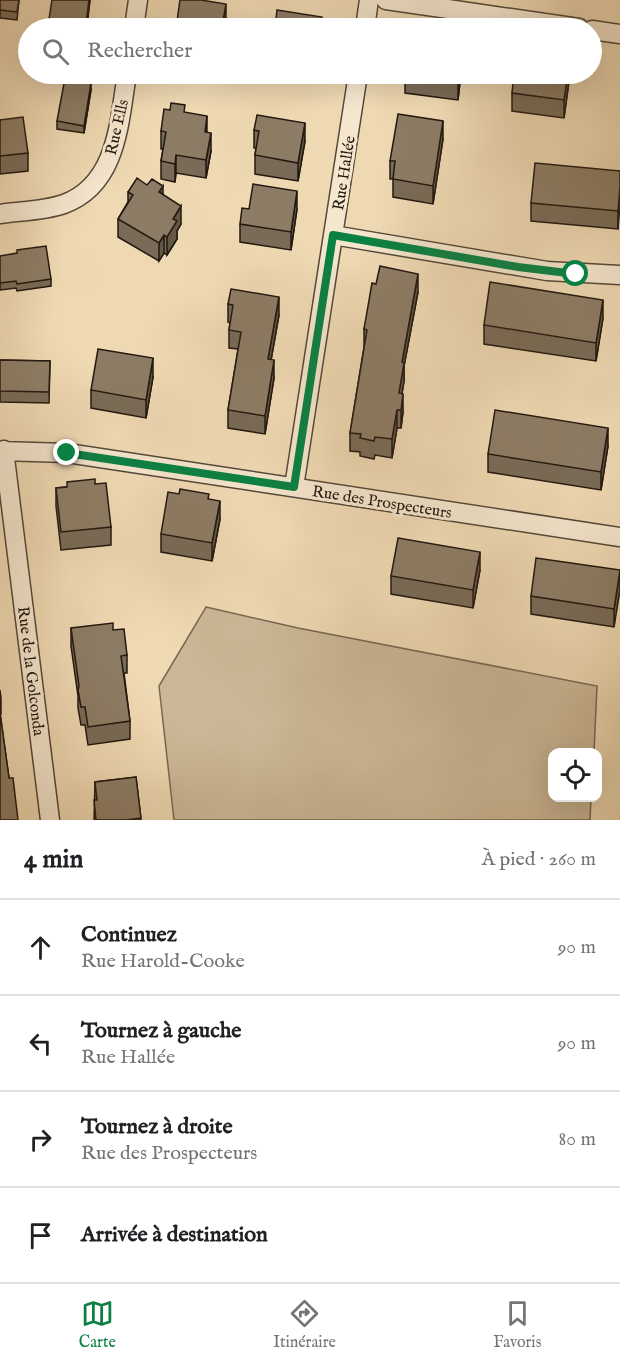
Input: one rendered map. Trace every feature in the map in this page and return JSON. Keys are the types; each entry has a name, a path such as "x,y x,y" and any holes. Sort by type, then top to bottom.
{"street":[{"path":"135,18 138,0"},
{"path":"366,18 369,0"},
{"path":"386,0 510,18"},
{"path":"602,32 620,34"},
{"name":"Rue Ells","path":"0,214 65,203 91,186 102,172 113,150 125,84"},
{"name":"Rue Hallée","path":"294,487 356,84"},
{"path":"333,235 547,271 620,275"},
{"name":"Rue des Prospecteurs","path":"2,451 67,453 620,537"},
{"name":"Rue de la Golconda","path":"2,451 50,820"}],"shaded area":[{"path":"206,607 298,628 597,686 594,748 548,748 548,802 591,802 590,820 174,820 159,686"}],"building":[{"path":"0,0 19,0 17,12 0,10"},
{"path":"52,0 89,0 87,18 49,18"},
{"path":"180,0 201,0 226,4 224,18 177,18"},
{"path":"277,10 322,17 322,18 276,18"},
{"path":"64,84 91,84 84,126 57,121"},
{"path":"513,84 566,84 564,100 512,93"},
{"path":"171,103 185,105 184,112 207,116 205,132 211,133 206,160 176,155 175,164 161,161 166,132 161,131 164,109 170,110"},
{"path":"398,114 443,121 433,186 393,179 395,161 390,161"},
{"path":"257,115 305,123 298,163 255,155 259,131 254,130"},
{"path":"23,117 28,153 0,156 0,120"},
{"path":"535,163 620,171 618,211 531,203"},
{"path":"137,178 147,185 152,179 163,186 159,192 181,206 173,219 177,221 167,237 164,235 159,243 118,219 133,195 128,192"},
{"path":"253,184 297,191 291,232 240,224 242,208 249,209"},
{"path":"46,246 51,279 17,284 16,281 0,283 0,256 17,253 17,250"},
{"path":"380,266 418,274 402,362 404,363 399,393 403,394 401,410 397,410 392,439 375,437 374,441 360,438 361,434 350,433 367,330 364,329 372,283 376,284"},
{"path":"490,282 603,300 596,343 484,325"},
{"path":"231,289 279,297 268,359 274,360 265,416 228,410 241,332 229,330 233,305 228,304"},
{"path":"98,349 153,358 146,400 91,390"},
{"path":"0,360 50,361 49,392 0,391"},
{"path":"495,410 608,428 601,472 488,454"},
{"path":"95,479 95,484 106,483 111,527 61,532 56,488 67,487 67,482"},
{"path":"180,489 209,494 208,499 220,501 212,543 161,534 168,492 179,494"},
{"path":"398,538 480,552 473,590 391,576"},
{"path":"536,558 620,570 614,609 531,596"},
{"path":"113,623 113,630 124,629 127,655 121,656 130,721 88,727 85,707 81,707 78,690 71,628"},
{"path":"0,712 9,778 13,778 18,820 0,820"},
{"path":"136,777 141,818 96,820 95,782"}],"route":[{"path":"67,453 294,487 333,235 518,267 576,274"}]}
